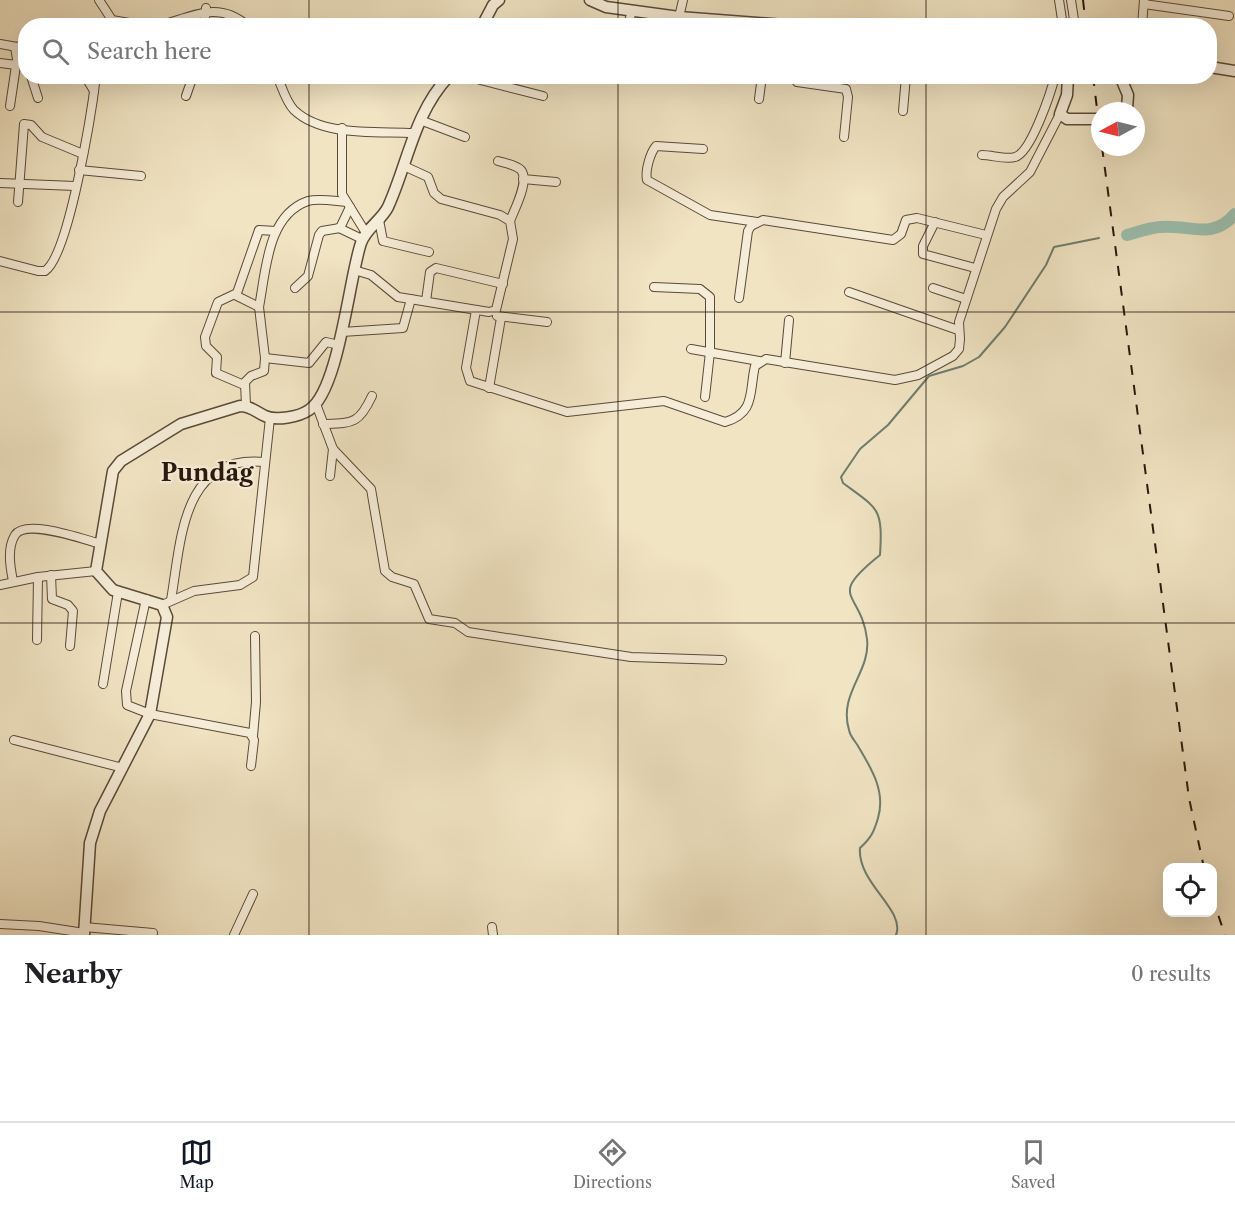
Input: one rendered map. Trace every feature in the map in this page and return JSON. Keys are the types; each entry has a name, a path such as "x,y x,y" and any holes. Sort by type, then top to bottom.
{"street":[{"path":"99,0 111,18"},
{"path":"487,18 498,0"},
{"path":"590,0 606,7 688,18"},
{"path":"679,17 683,0"},
{"path":"1059,0 1062,18"},
{"path":"1071,0 1074,18"},
{"path":"1143,18 1144,2 1229,16"},
{"path":"178,18 210,4 227,10 238,18"},
{"path":"630,18 632,10"},
{"path":"0,44 18,46"},
{"path":"10,106 16,65 15,47"},
{"path":"0,63 16,65"},
{"path":"1217,68 1235,71"},
{"path":"34,84 38,98"},
{"path":"89,84 94,91"},
{"path":"0,261 38,271 49,268 68,219 83,154 95,84"},
{"path":"186,96 190,84"},
{"path":"281,84 293,109 322,124 342,128 413,133"},
{"path":"270,418 253,572 250,581 240,585 194,591 166,603 118,592 106,584 96,571 111,479 117,465 181,424 246,406 270,418 303,414 316,404 339,345 354,270 364,236 387,209 404,166 413,133 443,84"},
{"path":"496,84 543,96"},
{"path":"759,99 761,84"},
{"path":"811,84 846,89 848,97 844,137"},
{"path":"903,111 905,84"},
{"path":"982,155 1013,158 1022,152 1046,110 1052,84"},
{"path":"691,349 895,380 907,378 953,356 959,349 958,330 986,234 1003,196 1030,172 1060,114 1067,95 1068,84"},
{"path":"1123,84 1128,95 1128,102"},
{"path":"1060,114 1066,119 1091,119"},
{"path":"420,120 465,137"},
{"path":"18,202 21,132 24,124 31,125 42,137 83,154"},
{"path":"342,128 342,194 364,236"},
{"path":"703,149 656,146 651,156 647,180 710,214 757,222 774,221 893,240 898,238 903,224 911,218 986,234"},
{"path":"489,388 498,306 513,239 510,221 523,179 518,168 498,161"},
{"path":"404,166 428,177 434,193 441,199 500,215 510,221"},
{"path":"79,170 141,176"},
{"path":"523,179 556,182"},
{"path":"0,183 75,186"},
{"path":"246,406 244,386 247,379 264,371 265,358 259,307 276,231 281,219 305,202 348,204"},
{"path":"339,228 348,204"},
{"path":"379,220 383,241 429,252"},
{"path":"739,298 748,231 757,222"},
{"path":"936,222 923,246 923,254 975,268"},
{"path":"295,288 308,276 322,231 339,228 364,236"},
{"path":"244,386 216,373 216,353 209,350 205,342 218,302 235,295 259,230 276,231"},
{"path":"426,301 430,272 436,268 503,284"},
{"path":"354,270 371,274 391,294 497,315 547,322"},
{"path":"654,287 706,292 712,304 705,397"},
{"path":"933,288 966,298"},
{"path":"849,292 958,330"},
{"path":"235,295 259,307"},
{"path":"342,332 404,328 411,299"},
{"path":"476,310 467,375 470,381 567,412 664,401 725,422 742,414 748,408 755,366 759,361"},
{"path":"785,363 789,320"},
{"path":"265,358 309,363 326,342 339,345"},
{"path":"323,424 352,426 364,413 372,396"},
{"path":"316,404 333,449 371,489 385,571 392,577 414,584 429,619 455,623 468,632 621,656 722,660"},
{"path":"330,476 333,449"},
{"path":"84,932 90,843 100,811 150,714 167,617 166,603 182,525 200,488 208,478 230,465 265,462"},
{"path":"13,581 10,555 15,535 21,530 49,530 101,544"},
{"path":"0,585 51,575 96,571"},
{"path":"51,575 52,599 68,605 73,611 70,646"},
{"path":"37,640 38,577"},
{"path":"103,684 118,592"},
{"path":"146,599 126,697 130,707 150,714 243,731 253,736"},
{"path":"251,766 256,702 255,636"},
{"path":"14,740 123,768"},
{"path":"234,935 253,894"},
{"path":"0,924 84,932 153,933"}],"waterway":[{"path":"1127,235 1160,227 1209,229 1218,227 1235,214"},
{"path":"896,935 897,926 894,916 866,873 861,861 860,848 875,827 880,798 872,771 850,734 847,717 851,694 867,651 864,623 850,588 863,569 880,555 879,518 871,505 843,483 841,477 860,449 888,425 929,376 963,366 979,357 1005,327 1046,265 1054,247 1099,238"}],"railway":[{"path":"1083,0 1085,18"},
{"path":"1094,84 1096,102"},
{"path":"1103,156 1189,798 1203,863"},
{"path":"1217,912 1225,935"}],"district":[{"name":"Pundāg","path":"207,472"}]}
